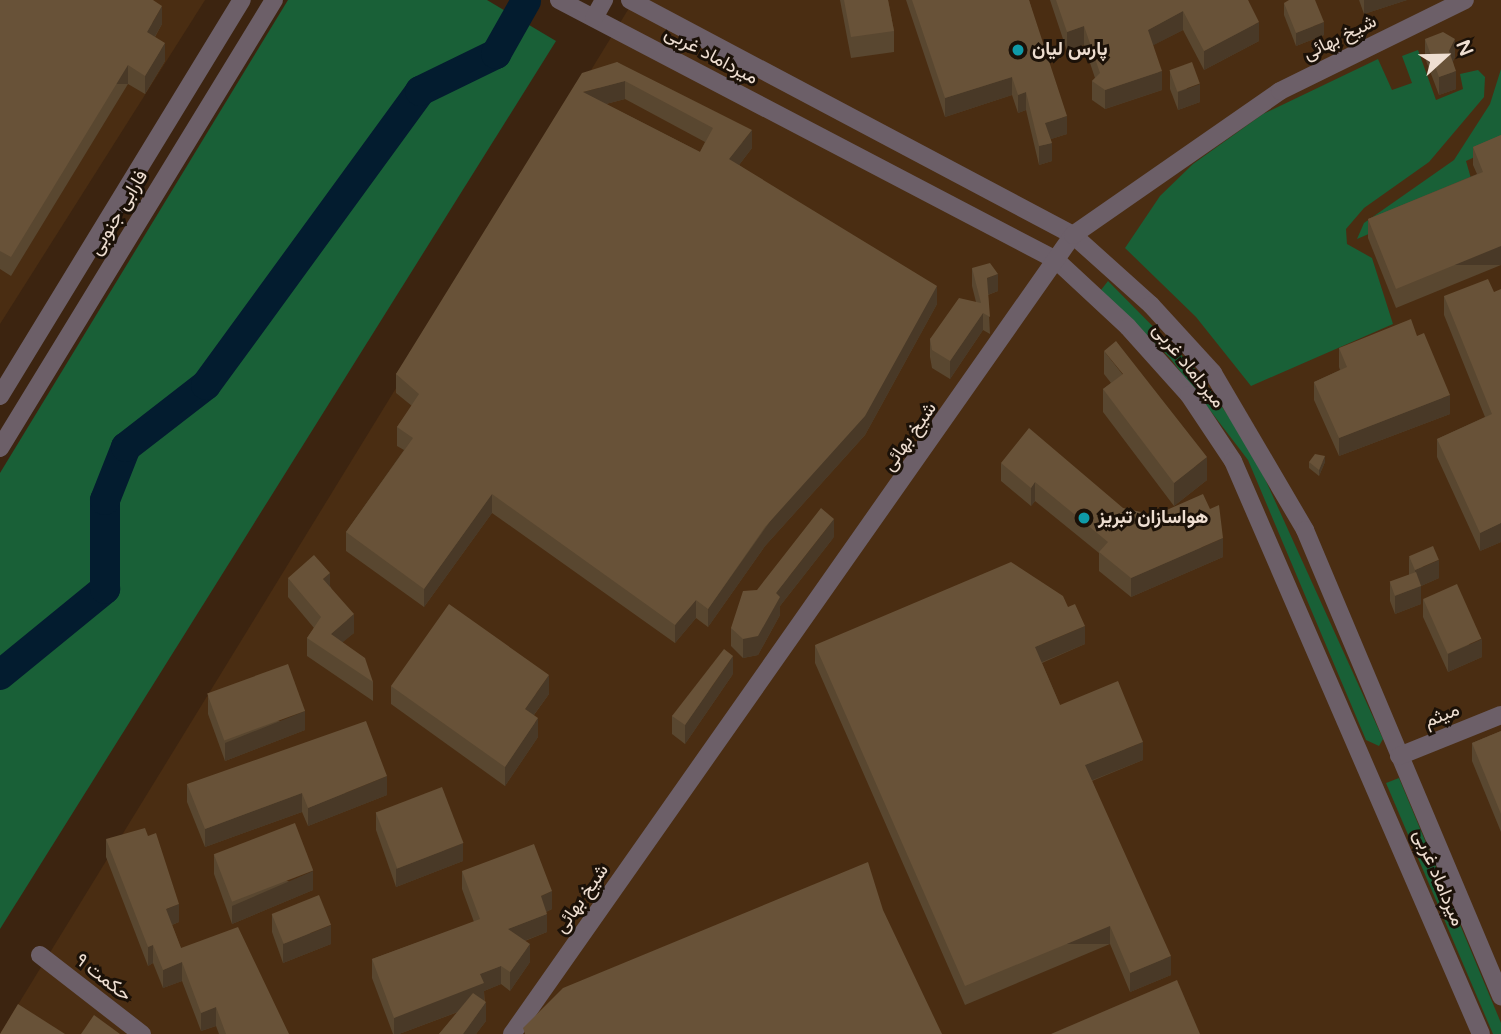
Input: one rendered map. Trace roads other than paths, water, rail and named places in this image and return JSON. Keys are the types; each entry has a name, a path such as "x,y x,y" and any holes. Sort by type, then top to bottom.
{"street":[{"name":"فارابی جنوبی","path":"0,396 242,0"},
{"name":"فارابی جنوبی","path":"0,448 274,0"},
{"name":"میرداماد غربی","path":"559,0 1056,260 1180,385 1233,461 1480,1034"},
{"path":"594,18 604,0"},
{"name":"میرداماد غربی","path":"630,0 1073,235 1151,305 1213,373 1259,443 1305,530 1501,996"},
{"name":"شیخ بهائی","path":"512,1034 1073,235 1280,91 1465,0"},
{"name":"میثم","path":"1399,756 1501,715"},
{"name":"حکمت ۹","path":"40,955 142,1034"}],"waterway":[{"path":"0,675 105,589 105,500 126,447 206,385 420,91 496,54 526,1"}],"place":[{"name":"پارس لیان","path":"1018,50"},
{"name":"هواسازان تبریز","path":"1084,518"}]}
